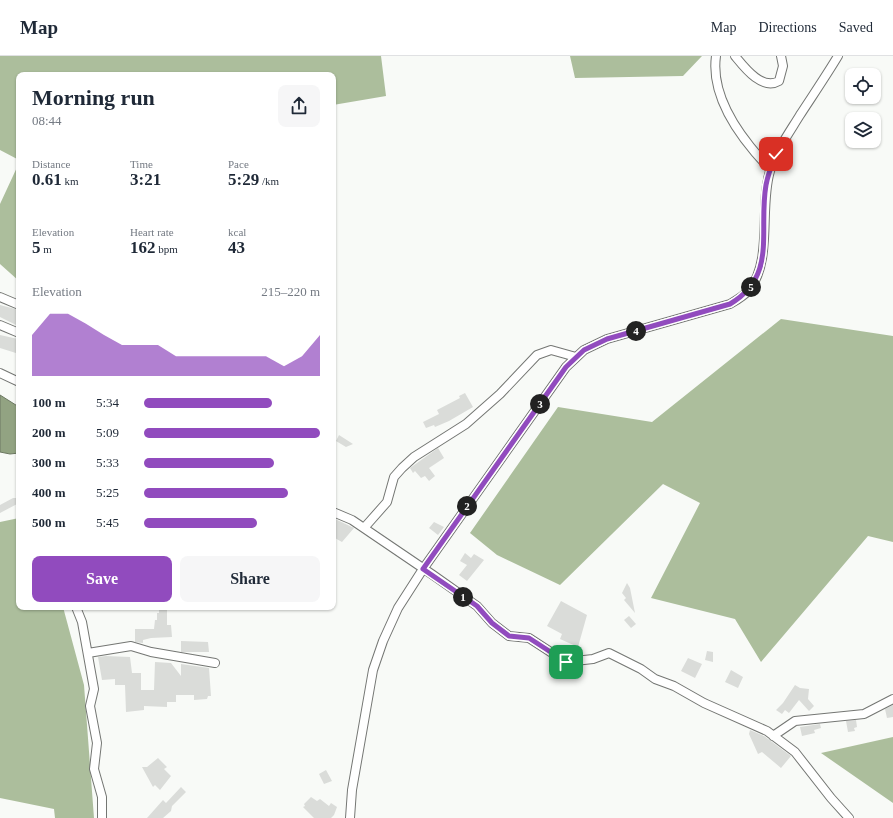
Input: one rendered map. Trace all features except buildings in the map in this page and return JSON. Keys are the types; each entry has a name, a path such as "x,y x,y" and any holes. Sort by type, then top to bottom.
{"street":[{"path":"716,56 715,72 723,103 737,129 752,151 770,169"},
{"path":"735,56 748,72 759,79 772,83 779,81 782,73 781,56"},
{"path":"350,818 352,790 373,670 383,640 398,608 423,569 561,374 576,357 584,350 607,339 714,310 743,296 756,278 760,266 763,250 766,185 770,169 786,137 838,56"},
{"path":"0,297 16,304"},
{"path":"0,325 16,332"},
{"path":"364,528 387,502 394,477 402,468 414,457 466,424 500,394 538,355 551,350 576,357"},
{"path":"0,373 16,381"},
{"path":"336,513 352,520 477,606 492,623 509,636 529,638 566,662 593,659 609,653 641,668 655,679 674,686 704,703 767,731 795,752 831,798 849,818"},
{"path":"77,610 82,622 94,689 90,706 97,743 94,769 102,797 102,818"},
{"path":"88,653 131,646 151,652 215,662"},
{"path":"773,736 795,721 864,714 893,699"}],"shaded area":[{"path":"0,56 381,56 386,96 336,104 336,72 16,72 16,158 0,150"},
{"path":"570,56 702,56 683,76 575,78"},
{"path":"16,169 16,278 0,264 0,204"},
{"path":"781,319 893,336 893,542 868,536 761,662 735,619 651,598 700,503 663,484 560,585 497,555 470,533 558,407 652,422"},
{"path":"0,395 16,405 16,453 0,452"},
{"path":"16,519 16,610 64,610 84,685 94,818 55,818 54,809 0,798 0,522"},
{"path":"893,737 893,803 821,753"}],"route":[{"path":"566,662 529,638 509,636 492,623 477,606 423,569 566,367 584,350 607,339 714,310 730,304 743,296 750,289 760,266 763,250 766,185 776,154"}]}
